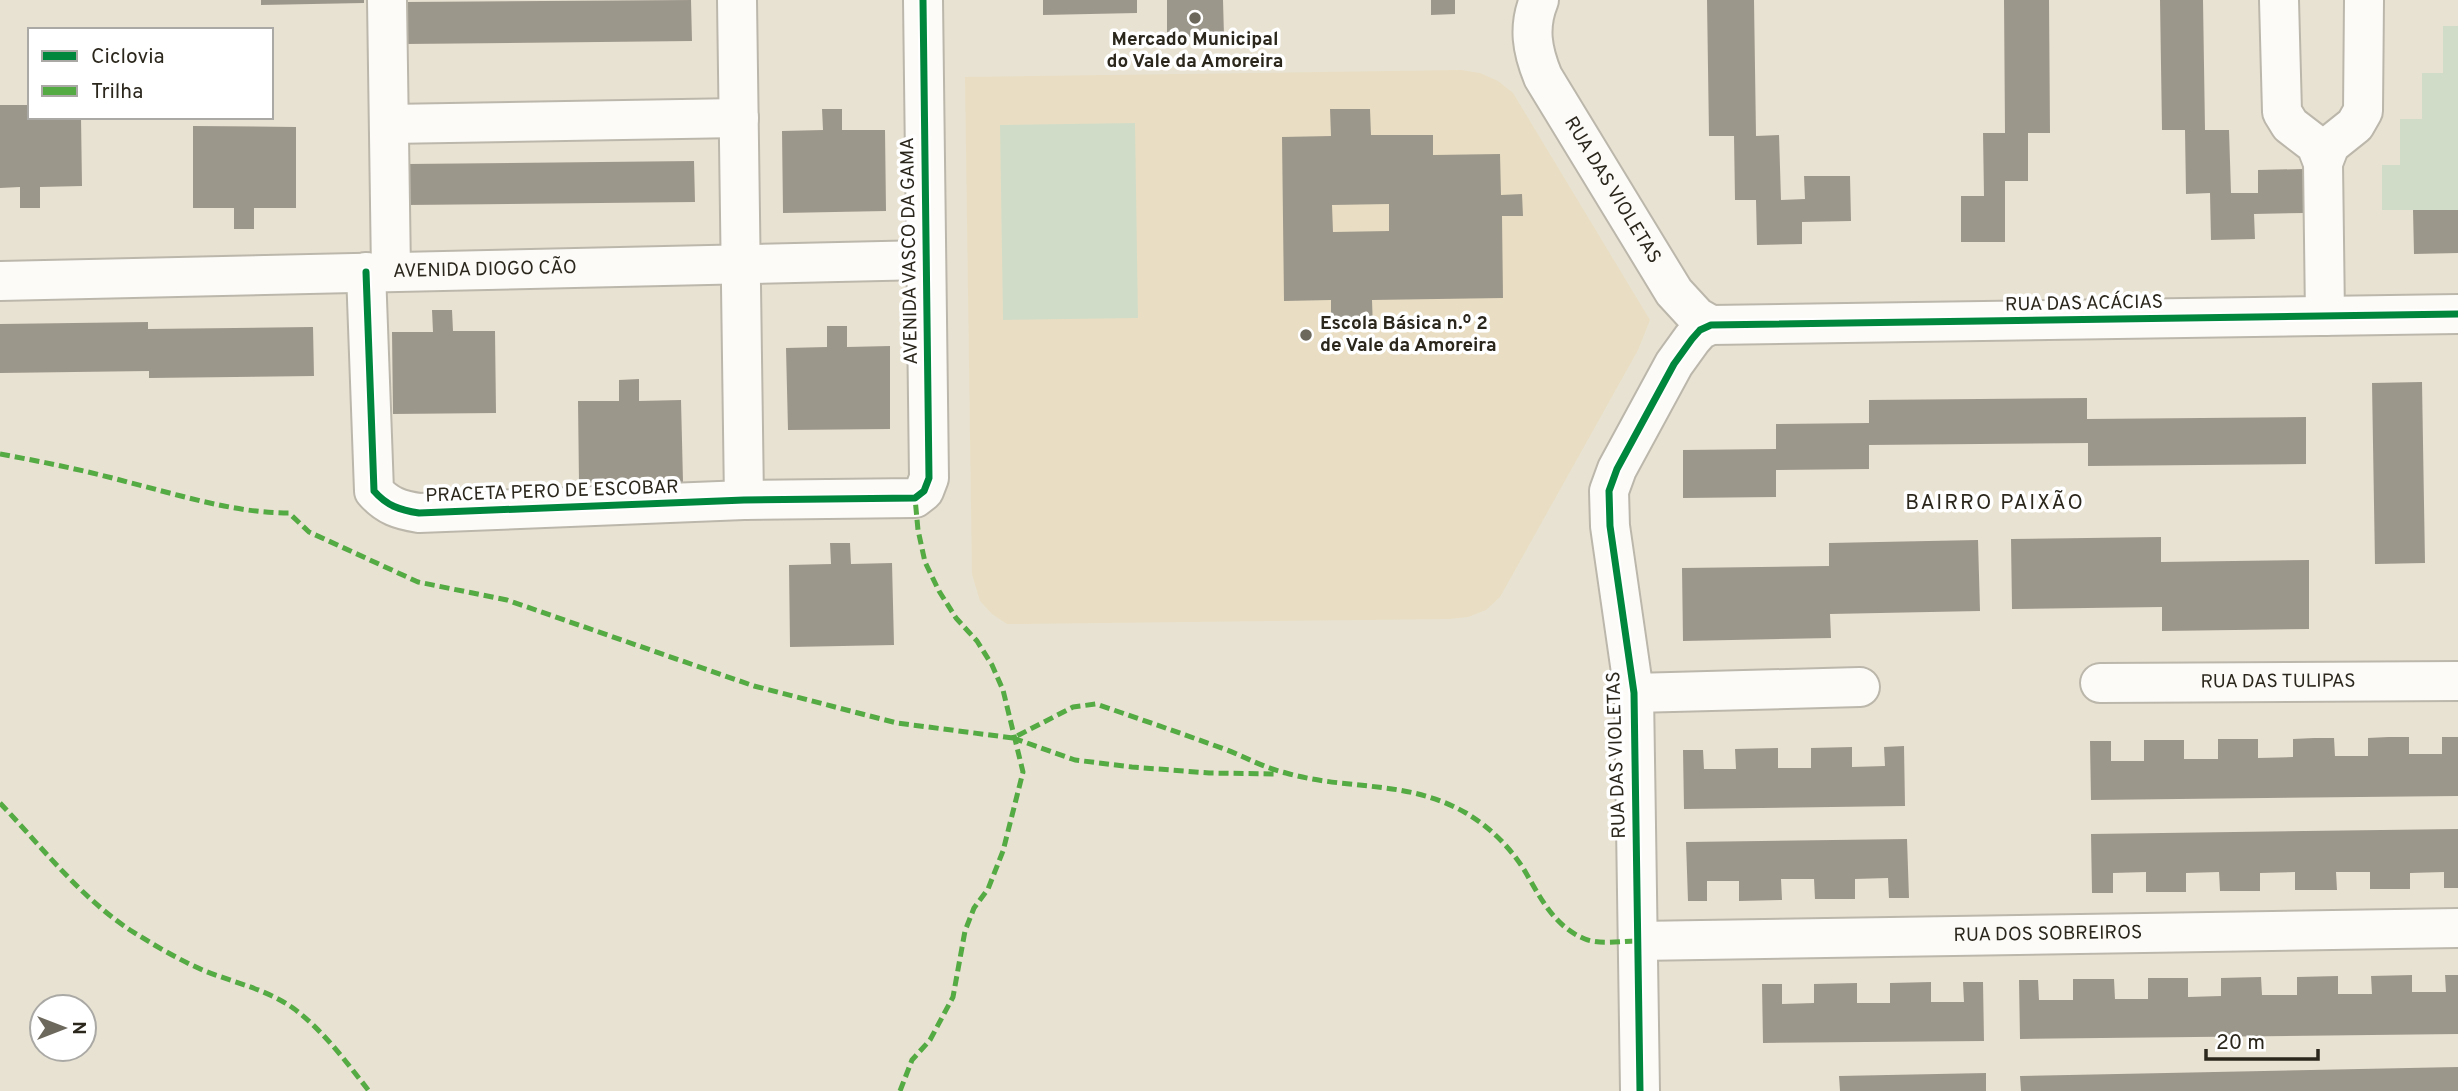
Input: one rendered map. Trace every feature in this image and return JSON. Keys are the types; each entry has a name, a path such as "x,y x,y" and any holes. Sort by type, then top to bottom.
{"street":[{"name":"PRACETA PERO DE ESCOBAR","path":"387,0 389,124 378,272 374,491 385,503 402,511 419,513 744,500 915,498"},
{"path":"737,0 744,500"},
{"name":"AVENIDA VASCO DA GAMA","path":"915,498 924,491 929,478 923,0"},
{"name":"RUA DAS VIOLETAS","path":"1539,0 1532,32 1534,55 1543,77 1674,292 1697,317 1711,325"},
{"path":"2279,0 2282,112 2290,125 2316,145 2323,163 2325,316"},
{"path":"2323,163 2330,145 2356,125 2363,111 2364,0"},
{"path":"389,124 739,118"},
{"name":"AVENIDA DIOGO CÃO","path":"0,281 926,260"},
{"name":"RUA DAS ACÁCIAS","path":"1711,325 2458,314"},
{"name":"RUA DAS VIOLETAS","path":"1640,1091 1634,693 1609,526 1609,491 1617,469 1674,365 1692,338 1711,325"},
{"name":"RUA DAS TULIPAS","path":"2099,683 2458,681"},
{"path":"1634,693 1860,687"},
{"name":"RUA DOS SOBREIROS","path":"1638,941 2458,928"}],"shaded area":[{"name":"Escola Básica n.º 2 de Vale da Amoreira","path":"1461,70 1480,73 1498,81 1513,93 1650,320 1638,350 1500,597 1486,610 1468,617 1449,619 1007,624 992,614 980,601 972,574 965,77"}],"green space":[{"path":"2443,26 2458,26 2458,210 2382,210 2382,165 2400,165 2400,119 2422,119 2422,73 2443,73"},
{"path":"1135,123 1138,318 1003,320 1000,125"}],"building":[{"path":"261,0 364,0 364,3 261,5"},
{"path":"691,0 692,41 406,44 405,2"},
{"path":"1043,0 1137,0 1137,13 1043,15"},
{"name":"Mercado Municipal do Vale da Amoreira","path":"1167,0 1223,0 1224,36 1167,38"},
{"path":"1431,0 1455,0 1455,14 1431,15"},
{"path":"1707,0 1754,0 1756,136 1779,135 1781,200 1805,199 1804,176 1850,176 1851,221 1802,222 1802,244 1757,245 1756,200 1735,200 1734,136 1709,136"},
{"path":"2004,0 2049,0 2050,133 2028,133 2028,181 2005,181 2005,242 1961,242 1961,196 1984,196 1983,133 2005,133"},
{"path":"2160,0 2203,0 2205,130 2229,130 2231,193 2258,193 2258,170 2304,169 2304,213 2254,214 2255,239 2211,240 2210,193 2186,194 2185,130 2162,130"},
{"path":"0,105 28,105 28,119 81,119 82,186 40,187 40,208 20,208 20,187 0,188"},
{"path":"822,109 842,109 842,130 885,130 886,211 783,213 782,131 823,130"},
{"path":"1330,109 1370,109 1371,135 1433,135 1433,155 1500,154 1501,195 1522,194 1523,216 1502,216 1503,298 1372,300 1373,328 1331,328 1331,300 1284,301 1282,137 1331,136","holes":["1389,204 1389,231 1333,232 1332,205"]},
{"path":"193,126 296,127 296,208 254,208 254,229 234,229 234,208 193,208"},
{"path":"694,161 695,202 407,205 407,164"},
{"path":"2413,210 2458,210 2458,253 2414,254"},
{"path":"432,310 452,310 453,331 495,331 496,413 393,414 392,332 433,332"},
{"path":"148,322 148,329 313,327 314,376 149,378 149,371 0,373 0,324"},
{"path":"827,326 847,326 847,347 890,346 890,429 788,430 786,348 827,347"},
{"path":"639,379 639,401 681,400 683,482 579,483 578,401 619,401 619,380"},
{"path":"2422,382 2425,563 2375,564 2372,383"},
{"path":"2087,398 2087,419 2306,417 2306,464 2088,466 2088,443 1869,445 1869,469 1776,470 1776,497 1683,498 1683,450 1776,449 1776,424 1869,423 1869,400"},
{"path":"2161,537 2161,562 2309,560 2309,629 2162,631 2162,607 2012,609 2011,539"},
{"path":"1978,540 1980,611 1830,614 1831,638 1683,641 1682,568 1829,566 1829,543"},
{"path":"830,543 850,543 851,564 892,563 894,645 790,647 789,565 831,564"},
{"path":"2409,737 2409,754 2442,754 2442,737 2458,737 2458,796 2091,800 2090,741 2111,741 2111,761 2144,761 2144,740 2184,740 2184,759 2218,759 2218,739 2258,739 2258,758 2293,757 2293,739 2334,738 2335,756 2368,756 2368,738"},
{"path":"1904,746 1905,806 1684,809 1683,750 1703,750 1704,769 1736,769 1735,749 1778,748 1778,768 1811,768 1811,748 1852,747 1852,767 1885,766 1884,747"},
{"path":"2458,829 2458,888 2444,888 2444,872 2410,873 2410,889 2370,889 2370,872 2336,872 2337,890 2295,890 2295,872 2260,873 2260,891 2220,891 2219,872 2186,873 2186,892 2146,892 2146,872 2113,873 2113,893 2092,893 2091,834"},
{"path":"1907,839 1909,898 1889,898 1888,878 1855,879 1855,899 1815,899 1814,879 1781,879 1782,900 1739,901 1739,881 1707,881 1707,901 1688,901 1686,842"},
{"path":"2412,975 2412,992 2446,992 2445,975 2458,975 2458,1034 2020,1039 2019,980 2038,980 2039,1000 2073,1000 2073,979 2114,979 2115,999 2148,999 2148,978 2188,978 2188,997 2221,996 2221,978 2261,977 2262,995 2297,995 2297,977 2338,976 2338,994 2372,994 2371,976"},
{"path":"1931,982 1931,1002 1964,1002 1963,982 1983,982 1984,1041 1763,1043 1762,984 1782,984 1782,1004 1814,1003 1814,984 1857,983 1857,1003 1890,1003 1890,983"},
{"path":"2458,1067 2458,1091 2021,1091 2020,1076"},
{"path":"1986,1073 1986,1091 1840,1091 1839,1076"}],"marked path":[{"path":"0,454 229,507 289,513 309,532 418,582 507,600 754,686 897,723 1013,738 1073,707 1096,704 1278,771 1422,795 1466,813 1492,832 1514,855 1557,920 1574,934 1597,942 1638,941"},
{"path":"900,1091 912,1060 930,1040 953,997 965,931 974,908 988,889 1003,851 1023,772 1003,690 992,665 977,641 956,618 925,562 915,498"},
{"path":"1013,738 1075,760 1209,773 1275,774"},
{"path":"0,803 61,870 111,917 186,962 283,1001 324,1037 369,1091"}],"cycle path":[{"path":"366,272 374,491 394,506 419,513 744,500 915,498 924,491 929,478 923,0"},
{"path":"1640,1091 1634,693 1610,526 1609,491 1617,469 1674,364 1700,330 1711,325 2458,314"}],"place":[{"name":"Mercado Municipal do Vale da Amoreira","path":"1195,18"},
{"name":"Escola Básica n.º 2 de Vale da Amoreira","path":"1306,335"}],"district":[{"name":"BAIRRO PAIXÃO","path":"1995,503"}]}
